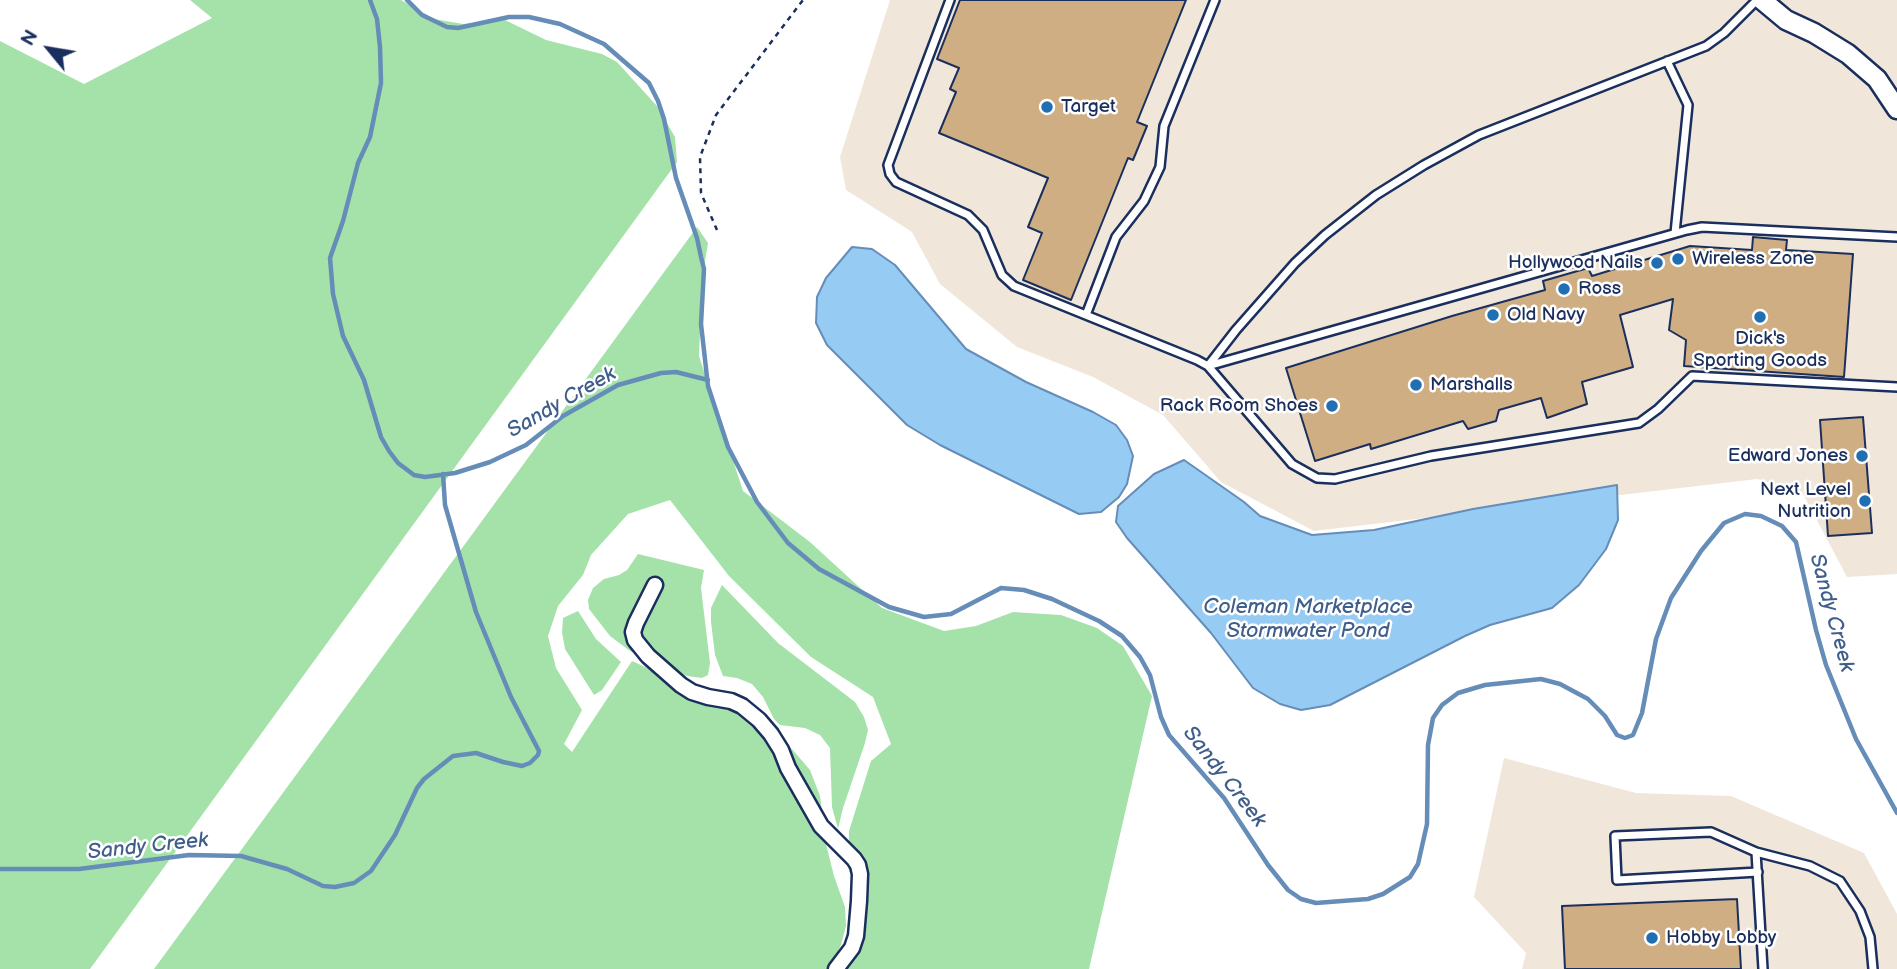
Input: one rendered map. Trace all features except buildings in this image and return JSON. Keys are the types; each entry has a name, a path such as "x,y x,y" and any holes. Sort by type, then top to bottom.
{"street":[{"path":"1762,0 1786,19 1848,54 1877,79 1897,109"},
{"path":"655,585 635,623 635,640 648,656 681,685 692,692 731,701 759,720 772,734 821,826 858,865 860,874 856,936 852,948 836,969"}],"lane":[{"path":"950,0 888,164 890,174 896,181 968,215 983,230 1002,275 1014,286 1208,366 1292,464 1317,478 1335,479 1431,456 1639,422 1658,409 1692,376 1897,387"},
{"path":"1086,315 1116,237 1144,201 1160,167 1164,126 1215,0"},
{"path":"1208,366 1295,263 1325,235 1376,195 1479,135 1706,46 1724,33 1756,0"},
{"path":"1667,61 1688,105 1675,233"},
{"path":"1208,366 1675,233 1702,228 1897,237"},
{"path":"1758,872 1617,880 1615,836 1711,832 1756,852 1810,866 1840,881 1860,911 1870,937 1873,969"},
{"path":"1756,852 1763,969"}],"path":[{"path":"717,230 701,193 700,157 716,115 803,0"}],"shaded area":[{"path":"890,0 1897,0 1897,574 1847,577 1802,492 1757,479 1314,531 1221,482 1163,415 1093,377 1017,347 940,284 912,232 846,190 840,157"},
{"path":"1504,758 1636,793 1731,796 1864,853 1897,914 1897,969 1522,969 1526,953 1474,897"}],"green space":[{"path":"190,0 401,0 434,19 463,24 505,20 546,40 602,54 617,62 657,106 675,137 677,162 90,969 0,969 0,41 84,84 212,18"},
{"path":"697,227 708,243 702,280 699,356 743,491 810,542 882,608 944,631 976,626 1013,612 1061,615 1097,628 1123,646 1152,696 1089,969 840,969 864,933 865,906 848,868 849,831 871,761 891,744 873,697 811,657 729,576 670,500 628,514 591,555 583,575 558,606 548,636 556,668 582,710 564,744 572,752 632,661 689,687 712,690 730,698 792,749 810,770 820,796 826,844 845,907 846,926 841,945 827,969 154,969"},
{"path":"638,554 704,570 701,588 710,663 708,675 702,678 687,676 630,651 610,636 589,609 588,600 593,588 604,579 627,570"},
{"path":"722,585 778,643 855,702 864,717 868,730 865,743 838,829 832,807 830,748 820,735 805,728 780,725 752,684 723,676 715,655 711,622 711,608"},
{"path":"578,611 596,639 621,662 602,690 594,695 565,649 563,618"}],"water":[{"path":"852,247 872,249 895,265 966,349 1026,382 1116,425 1127,440 1133,456 1127,484 1119,497 1101,512 1079,514 940,445 907,425 827,345 816,323 817,297 826,278"},
{"name":"Coleman Marketplace Stormwater Pond","path":"1184,460 1260,516 1312,535 1374,530 1473,509 1617,485 1618,520 1606,549 1579,585 1552,608 1490,625 1330,705 1301,710 1280,704 1253,688 1211,633 1116,522 1118,506 1154,474"}],"waterway":[{"path":"370,0 377,19 381,83 370,137 358,163 330,258 333,294 343,336 364,380 381,437 398,463 414,475 425,477 455,473 490,462 526,445 563,416 618,385 661,373 676,372 708,380"},
{"name":"Sandy Creek","path":"407,0 422,15 447,27 458,28 509,17 529,17 560,24 604,44 649,83 664,119 676,178 697,238 704,269 701,324 708,386 728,447 757,502 788,543 819,569 889,607 924,617 951,614 1001,588 1024,590 1052,599 1099,621 1122,636 1140,657 1150,675 1161,717 1169,735 1224,798 1268,865 1288,890 1301,899 1316,903 1368,899 1383,894 1410,877 1418,864 1427,824 1428,745 1433,718 1442,705 1458,693 1485,685 1541,679 1560,684 1588,699 1605,716 1617,735 1625,738 1633,735 1642,713 1656,639 1671,598 1701,551 1724,523 1745,514 1761,516 1782,526 1796,542 1826,665 1856,739 1897,813"},
{"name":"Sandy Creek","path":"0,869 79,869 189,855 241,856 287,869 323,886 335,887 354,883 371,871 395,835 417,788 453,756 476,753 522,766 530,763 539,751 511,697 476,612 445,505 443,474"}],"place":[{"name":"Target","path":"1047,107"},
{"name":"Wireless Zone","path":"1678,259"},
{"name":"Hollywood Nails","path":"1657,263"},
{"name":"Ross","path":"1564,289"},
{"name":"Old Navy","path":"1493,315"},
{"name":"Dick's Sporting Goods","path":"1760,317"},
{"name":"Marshalls","path":"1416,385"},
{"name":"Rack Room Shoes","path":"1332,406"},
{"name":"Edward Jones","path":"1862,456"},
{"name":"Next Level Nutrition","path":"1865,501"},
{"name":"Hobby Lobby","path":"1652,938"}]}
